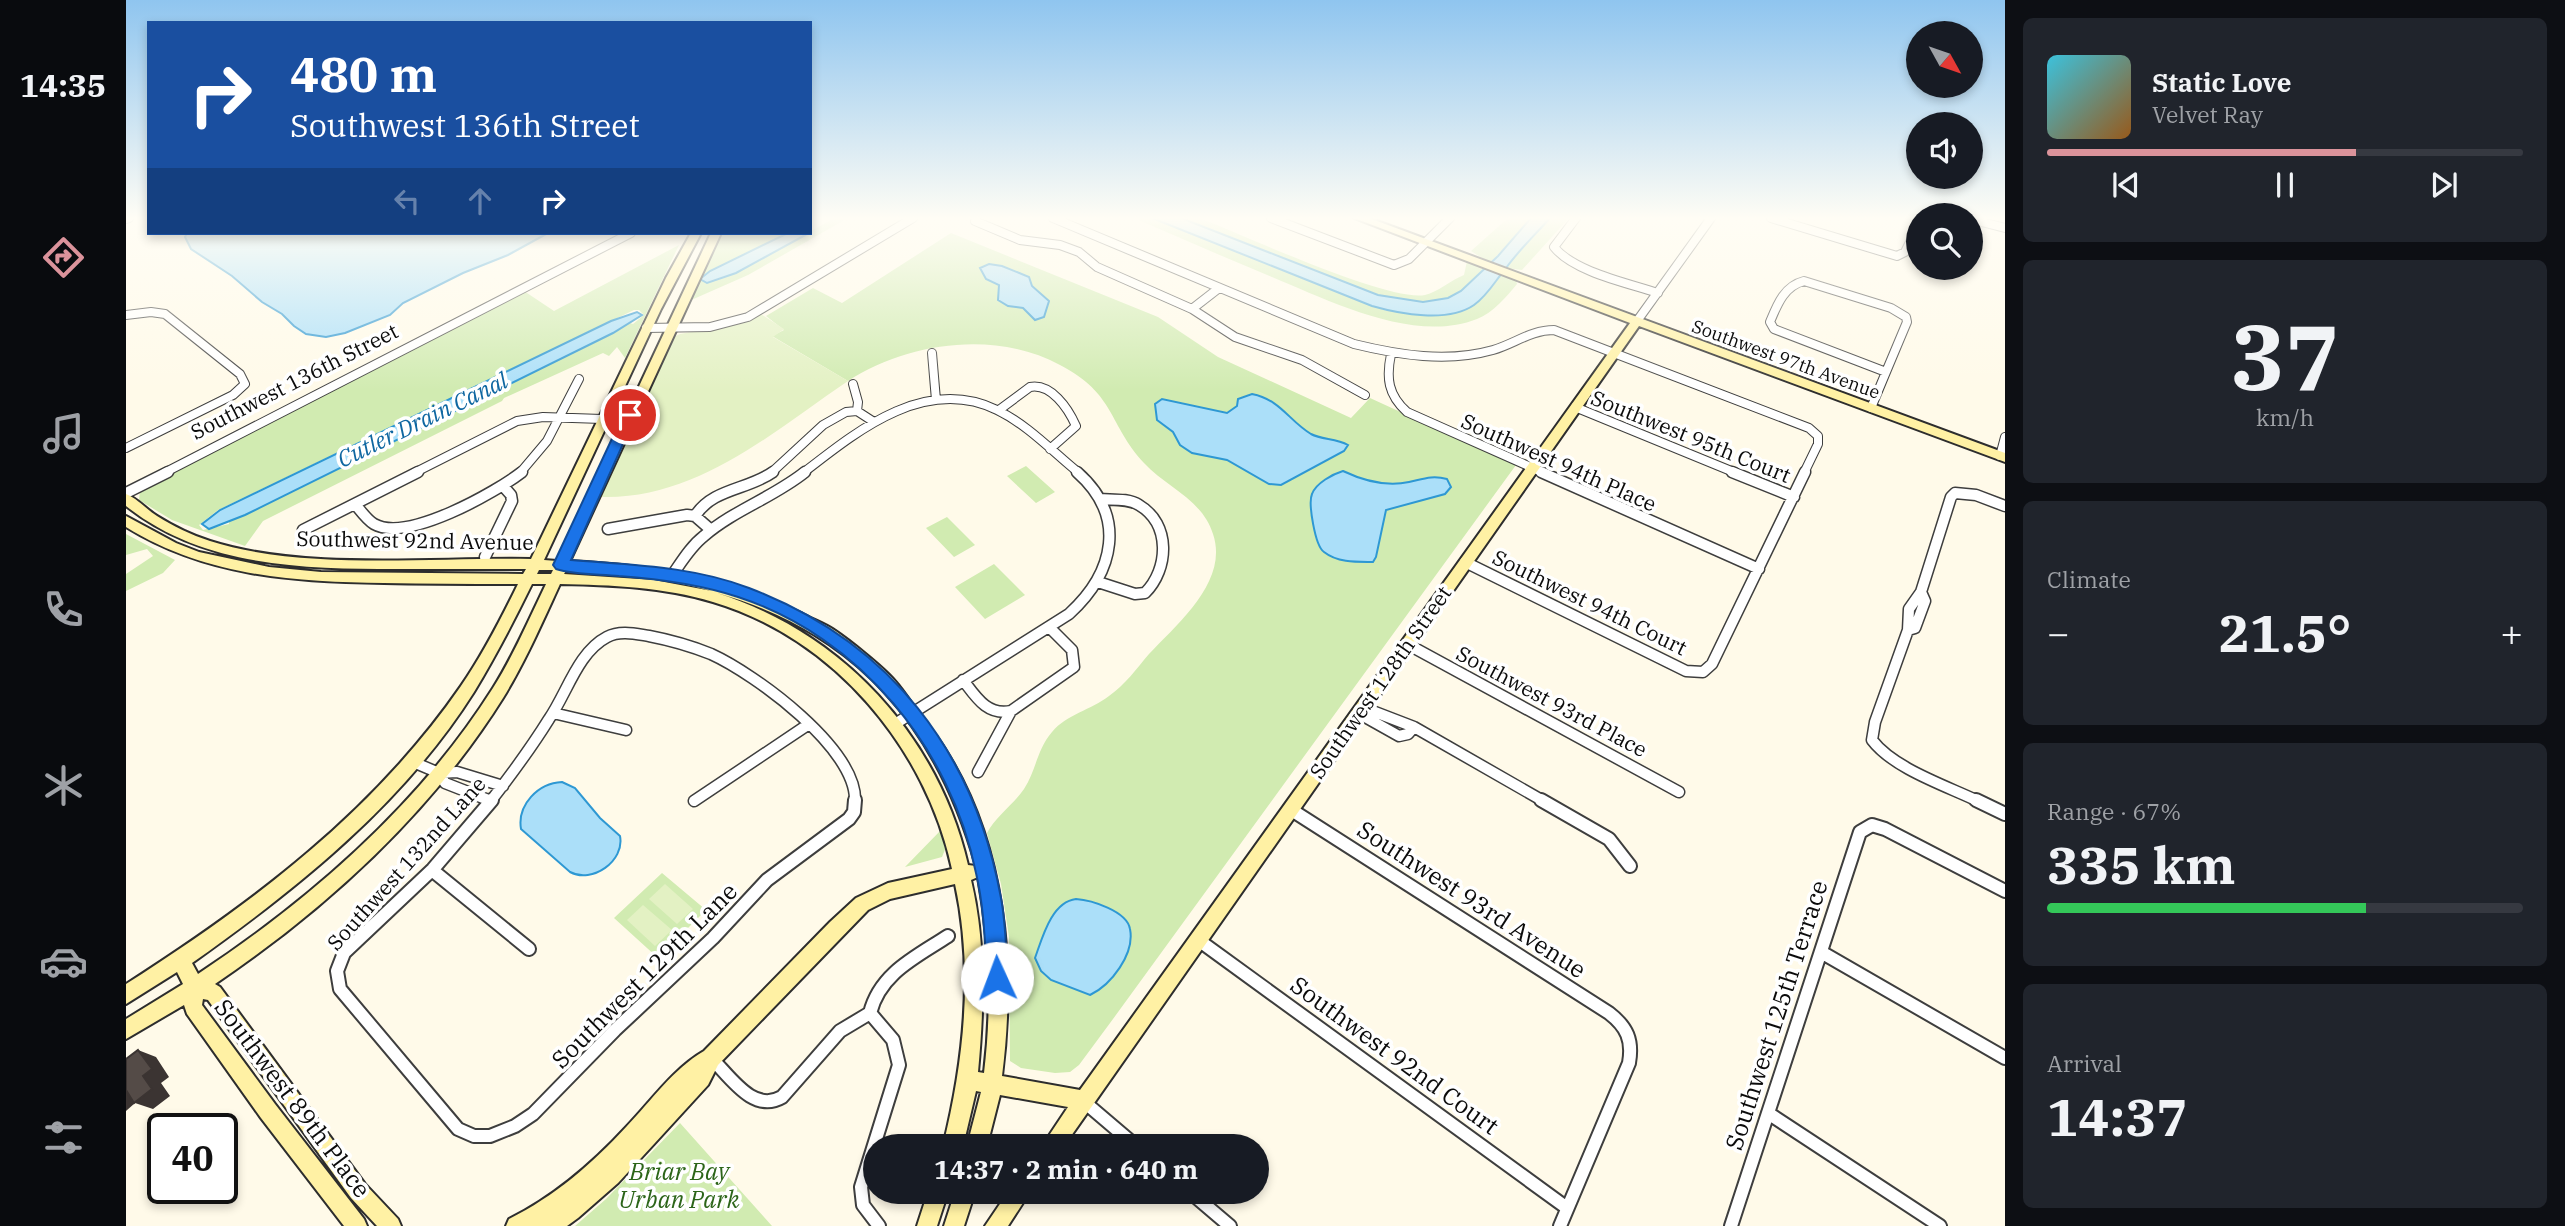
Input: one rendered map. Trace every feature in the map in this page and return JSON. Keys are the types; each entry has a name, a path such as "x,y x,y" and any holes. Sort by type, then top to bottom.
{"street":[{"name":"Southwest 136th Street","path":"126,493 549,275"},
{"path":"126,995 181,961 298,873 356,821 413,762 467,688 500,633 674,275"},
{"path":"126,1030 195,987 267,934 320,890 380,836 439,773 493,702 526,642 696,275"},
{"path":"646,328 710,327 748,317 818,275"},
{"path":"1116,275 1192,309 1235,337 1300,359 1364,395"},
{"path":"1189,275 1342,340 1391,354 1473,354 1504,346 1542,330 1559,331 1809,428 1816,434 1818,444 1759,569"},
{"name":"Southwest 97th Avenue","path":"1514,275 2002,457"},
{"path":"1609,275 1658,293"},
{"name":"Southwest 128th Street","path":"1060,1134 1670,275"},
{"path":"1871,408 1887,372 1907,322 1905,315 1886,306 1801,280 1791,284 1773,316 1771,324 1776,331 1887,372"},
{"path":"1192,309 1219,288"},
{"path":"126,315 154,312 164,314 240,374 245,384 233,395 126,448"},
{"path":"932,353 936,400"},
{"name":"Southwest 94th Place","path":"1391,354 1387,387 1392,399 1404,410 1759,569"},
{"path":"355,504 374,524 398,527 445,515 503,486 533,462 579,379"},
{"path":"853,384 858,402 857,411"},
{"path":"999,410 1028,386 1039,384 1047,388 1076,426 1050,449"},
{"path":"673,574 692,548 711,530 769,498 874,422 904,407 936,400 962,400 999,410 1015,419 1088,482 1100,499 1110,532 1106,562 1098,582 1078,607 895,724"},
{"name":"Southwest 95th Court","path":"1575,407 1794,497"},
{"path":"695,516 698,509 710,500 767,476 839,414 857,411 874,422"},
{"path":"303,530 517,421 558,416 602,419"},
{"path":"2002,457 2005,438"},
{"path":"485,557 512,501 512,496 503,486"},
{"path":"2005,506 1959,492 1951,497 1921,592 1925,601 1915,628 1908,630 1873,728 1873,745 1897,762 2005,814"},
{"name":"Southwest 92nd Avenue","path":"126,499 157,521 187,536 258,556 335,564 529,572 554,579 596,579 666,586 730,603 789,630 862,684 895,724 931,778 964,873 974,952 968,1080"},
{"path":"1098,582 1135,594 1145,593 1158,576 1163,551 1160,530 1142,507 1127,501 1100,499"},
{"path":"608,529 695,516 711,530"},
{"name":"Southwest 92nd Avenue","path":"126,520 157,541 181,551 246,569 321,578 529,572 561,565 673,574 744,592 802,618 853,652 886,681 912,713 951,773 969,814 985,869 997,954 998,1026 992,1085"},
{"name":"Southwest 94th Court","path":"1465,562 1686,671 1700,673 1712,664 1759,569"},
{"path":"789,630 802,618"},
{"path":"963,680 992,712 1011,712 1074,667 1074,651 1049,626"},
{"name":"Southwest 132nd Lane","path":"337,975 344,953 432,870 503,786 553,713 593,647 601,639 617,633 639,635 712,656 787,704 808,724"},
{"name":"Southwest 93rd Place","path":"1407,644 1679,792"},
{"path":"1360,710 1399,736 1408,734 1414,727 1609,839 1630,866"},
{"path":"978,772 1011,712"},
{"path":"553,713 626,730"},
{"path":"694,801 808,724"},
{"name":"Southwest 129th Lane","path":"337,975 340,989 458,1129 473,1136 491,1136 509,1130 538,1111 607,1038 714,937 775,873 851,818 856,803 853,784 839,760 808,724"},
{"path":"413,762 439,773 457,772 503,786"},
{"path":"439,773 445,783 491,801"},
{"name":"Southwest 93rd Avenue","path":"1290,809 1609,1013 1628,1030 1632,1048 1629,1063 1567,1208"},
{"name":"Southwest 125th Terrace","path":"1731,1226 1860,832 1872,825 1894,833 2005,891"},
{"path":"516,1226 543,1212 576,1188 692,1069 711,1058 862,904 888,891 985,869"},
{"path":"432,870 529,949"},
{"path":"870,1013 873,996 881,984 948,936"},
{"name":"Southwest 92nd Court","path":"1196,939 1567,1208"},
{"path":"1821,952 2005,1058"},
{"name":"Southwest 89th Place","path":"181,961 195,987 193,1008 276,1123 357,1226"},
{"path":"195,987 214,993 358,1191 391,1226"},
{"path":"711,1058 753,1099 761,1103 774,1102 782,1097 840,1031 855,1019 870,1013"},
{"path":"870,1013 892,1035 900,1057 898,1075 861,1187 865,1208 879,1226"},
{"path":"549,1226 575,1208 607,1178 701,1078 711,1058"},
{"path":"956,1134 968,1080 1082,1100 1122,1134"},
{"path":"980,1134 992,1085"},
{"path":"1768,1113 1940,1226"},
{"path":"927,1226 935,1204"},
{"path":"954,1226 961,1204"},
{"path":"995,1226 1011,1204"},
{"path":"1204,1204 1230,1226"},
{"path":"1560,1226 1567,1208"}],"green space":[{"path":"622,275 665,275 625,358 617,347 609,356 603,353 504,398 263,521 245,546 172,520 139,500 140,491 162,478 524,291 554,311","holes":["634,310 639,310 644,315 633,324 630,323 229,521 229,524 203,530 199,525 218,510"]},
{"path":"728,275 748,275 689,301 700,279 707,283"},
{"path":"885,275 1055,275 1158,317 1218,357 1351,418 1370,398 1516,465 1113,1019 1079,1065 1070,1072 1055,1073 1021,1068 1010,1061 1009,937 1001,884 987,833 1024,789 1052,732 1065,721 1115,692 1198,600 1214,568 1216,551 1213,534 1201,512 1153,472 1132,449 1102,398 1078,376 1060,365 1035,354 1008,347 952,345 897,357 848,381 772,336 784,330 766,316 813,288 842,303"},
{"path":"1269,275 1296,275 1384,310 1418,314 1435,314 1465,308 1490,289 1500,275 1516,279 1517,284 1483,316 1452,325 1400,323 1320,297"},
{"path":"1325,275 1342,275 1380,288 1425,295 1464,275 1477,275 1451,297 1429,303 1404,302 1370,293"},
{"path":"761,314 784,329 773,337 848,381 763,440 702,475 670,487 636,495 601,497 671,338 732,325"},
{"path":"1026,466 1055,492 1036,503 1007,476"},
{"path":"947,517 975,545 954,557 926,528"},
{"path":"126,534 175,560 163,573 126,591 126,574 153,556 147,549 126,555"},
{"path":"994,564 1025,595 985,619 955,587"},
{"path":"941,830 946,847 942,857 905,867"},
{"path":"662,873 706,910 658,958 614,918"},
{"path":"665,884 693,909 677,924 649,899"},
{"path":"643,905 672,930 655,946 627,920"},
{"name":"Briar Bay Urban Park","path":"680,1123 772,1226 575,1226 606,1199"}],"water":[{"path":"459,275 403,303 390,315 345,333 326,337 306,334 232,276"},
{"path":"705,275 730,275 707,283 700,279"},
{"path":"984,275 1029,277 1032,286 1049,301 1044,317 1035,320 1023,308 1008,306 998,300 999,285"},
{"path":"1295,275 1327,275 1378,295 1423,302 1448,298 1461,291 1478,275 1500,275 1474,305 1451,314 1410,314 1372,306"},
{"name":"Cutler Drain Canal","path":"637,312 642,315 613,333 245,515 209,529 202,524 220,510 611,321"},
{"path":"1252,394 1270,401 1311,434 1348,445 1344,451 1281,485 1269,484 1227,460 1192,453 1180,445 1173,432 1157,420 1155,404 1162,399 1227,413 1237,406 1238,399"},
{"path":"1343,471 1384,483 1442,478 1447,479 1451,487 1445,494 1386,510 1373,562 1348,561 1329,556 1321,548 1315,533 1311,506 1312,494 1317,486"},
{"path":"562,782 575,788 600,818 620,836 620,845 612,862 588,875 570,872 521,829 522,812 531,797 545,786"},
{"path":"1076,899 1099,904 1116,912 1130,929 1129,948 1120,968 1106,984 1090,995 1051,980 1041,971 1035,958 1054,914 1067,902"}],"building":[{"path":"138,1050 152,1069 143,1076 152,1089 134,1103 126,1090 126,1059"}],"route":[{"path":"630,415 561,565 673,574 744,592 808,621 853,652 886,681 932,740 951,773 969,814 992,902 997,978"}]}
